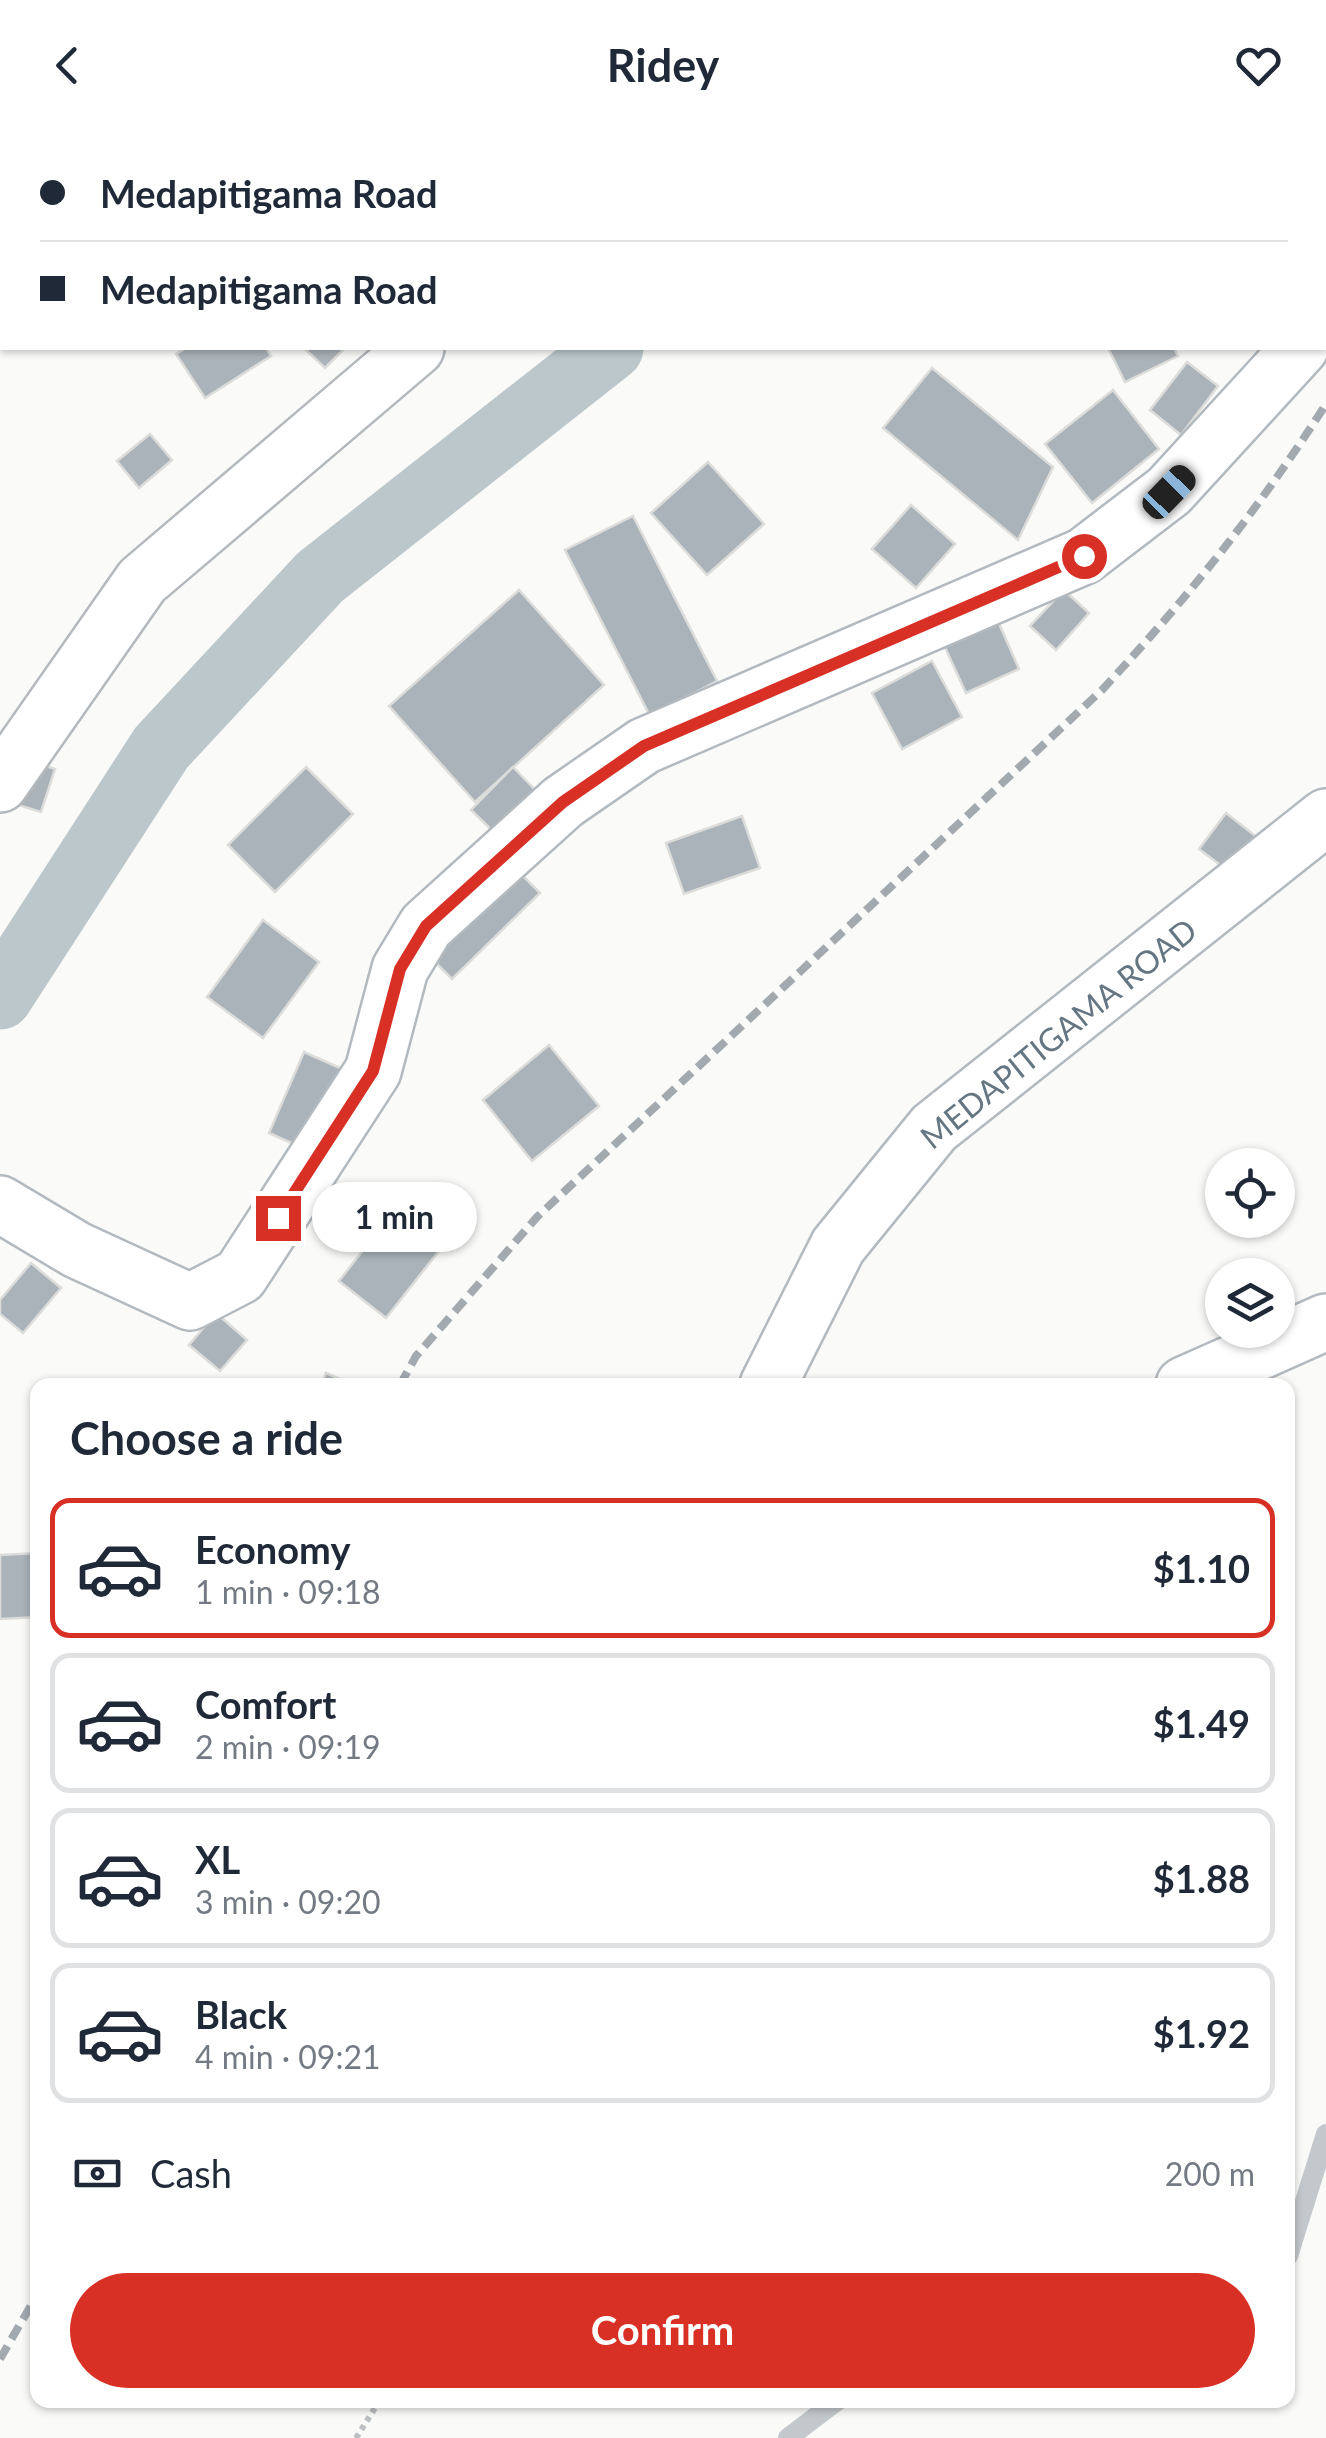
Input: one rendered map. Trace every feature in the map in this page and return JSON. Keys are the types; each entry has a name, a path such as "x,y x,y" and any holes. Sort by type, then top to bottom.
{"main road":[{"path":"0,784 142,581 414,350"},
{"path":"0,1204 77,1250 190,1302 240,1276 373,1071 400,969 426,926 563,802 644,746 1084,556 1169,492 1298,350"},
{"name":"MEDAPITIGAMA ROAD","path":"772,1378 838,1246 934,1128 1326,818"},
{"path":"1200,1378 1326,1322"}],"lane":[{"path":"1295,2234 1326,2134"},
{"path":"788,2438 827,2408"}],"path":[{"path":"356,2438 375,2408"}],"building":[{"path":"183,350 267,350 271,356 205,398 176,354"},
{"path":"306,350 343,350 325,368"},
{"path":"1109,350 1175,350 1178,356 1125,382"},
{"path":"1187,362 1218,386 1181,435 1150,410"},
{"path":"932,368 1053,467 1018,540 883,428"},
{"path":"1113,390 1159,449 1092,503 1045,444"},
{"path":"150,434 172,460 139,488 117,461"},
{"path":"708,462 764,524 707,575 651,513"},
{"path":"911,505 955,544 916,588 872,549"},
{"path":"633,516 717,681 650,716 565,550"},
{"path":"519,590 604,685 475,802 389,706"},
{"path":"1064,590 1089,613 1056,650 1030,626"},
{"path":"997,619 1019,669 966,693 943,643"},
{"path":"932,661 962,717 902,749 872,693"},
{"path":"29,760 55,769 41,812 15,804"},
{"path":"306,767 353,814 275,892 228,845"},
{"path":"513,767 543,798 501,839 471,810"},
{"path":"1226,813 1258,838 1231,873 1199,849"},
{"path":"742,816 760,868 684,894 666,843"},
{"path":"506,859 540,893 452,979 419,946"},
{"path":"263,920 319,962 263,1038 207,997"},
{"path":"549,1045 599,1106 532,1161 483,1100"},
{"path":"304,1052 349,1072 314,1153 269,1133"},
{"path":"407,1194 454,1232 386,1318 339,1281"},
{"path":"31,1263 61,1288 23,1333 0,1314 0,1300"},
{"path":"216,1313 247,1340 220,1371 189,1345"},
{"path":"30,1553 30,1617 0,1619 0,1555"}],"waterway":[{"path":"0,997 161,748 320,577 608,350"}],"railway":[{"path":"404,1378 416,1356 537,1217 1102,690 1221,552 1326,404"},
{"path":"0,2359 30,2307"}],"route":[{"path":"278,1218 373,1071 400,969 426,926 563,802 644,746 1084,556"}]}
